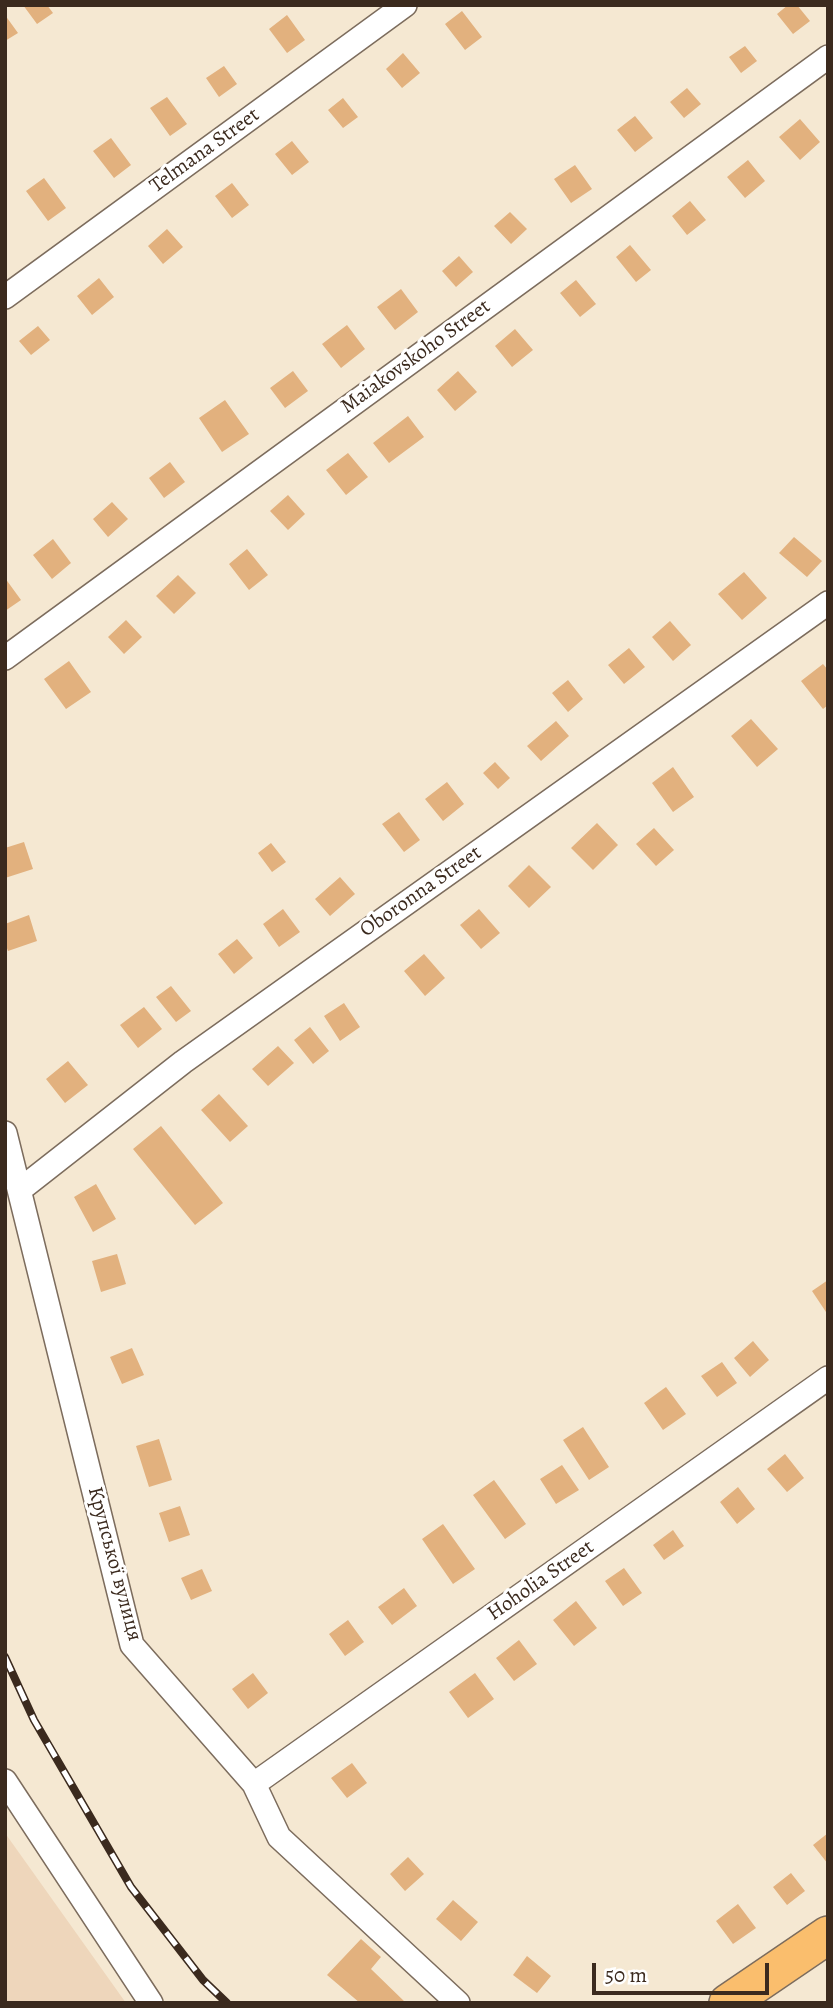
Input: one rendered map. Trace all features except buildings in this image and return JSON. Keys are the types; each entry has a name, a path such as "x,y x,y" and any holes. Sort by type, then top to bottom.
{"main road":[{"path":"728,2003 828,1935"}],"street":[{"name":"Telmana Street","path":"5,297 405,5"},
{"name":"Maiakovskoho Street","path":"5,658 828,57"},
{"name":"Oboronna Street","path":"21,1189 183,1062 828,603"},
{"name":"Крупської вулиця","path":"5,1133 132,1645 254,1784 279,1837 458,2003"},
{"name":"Hoholia Street","path":"254,1784 828,1378"},
{"path":"5,1781 151,2003"}],"shaded area":[{"path":"5,1833 126,2003 5,2003"}],"railway":[{"path":"5,1657 34,1720 131,1887 203,1980 227,2003"}]}
